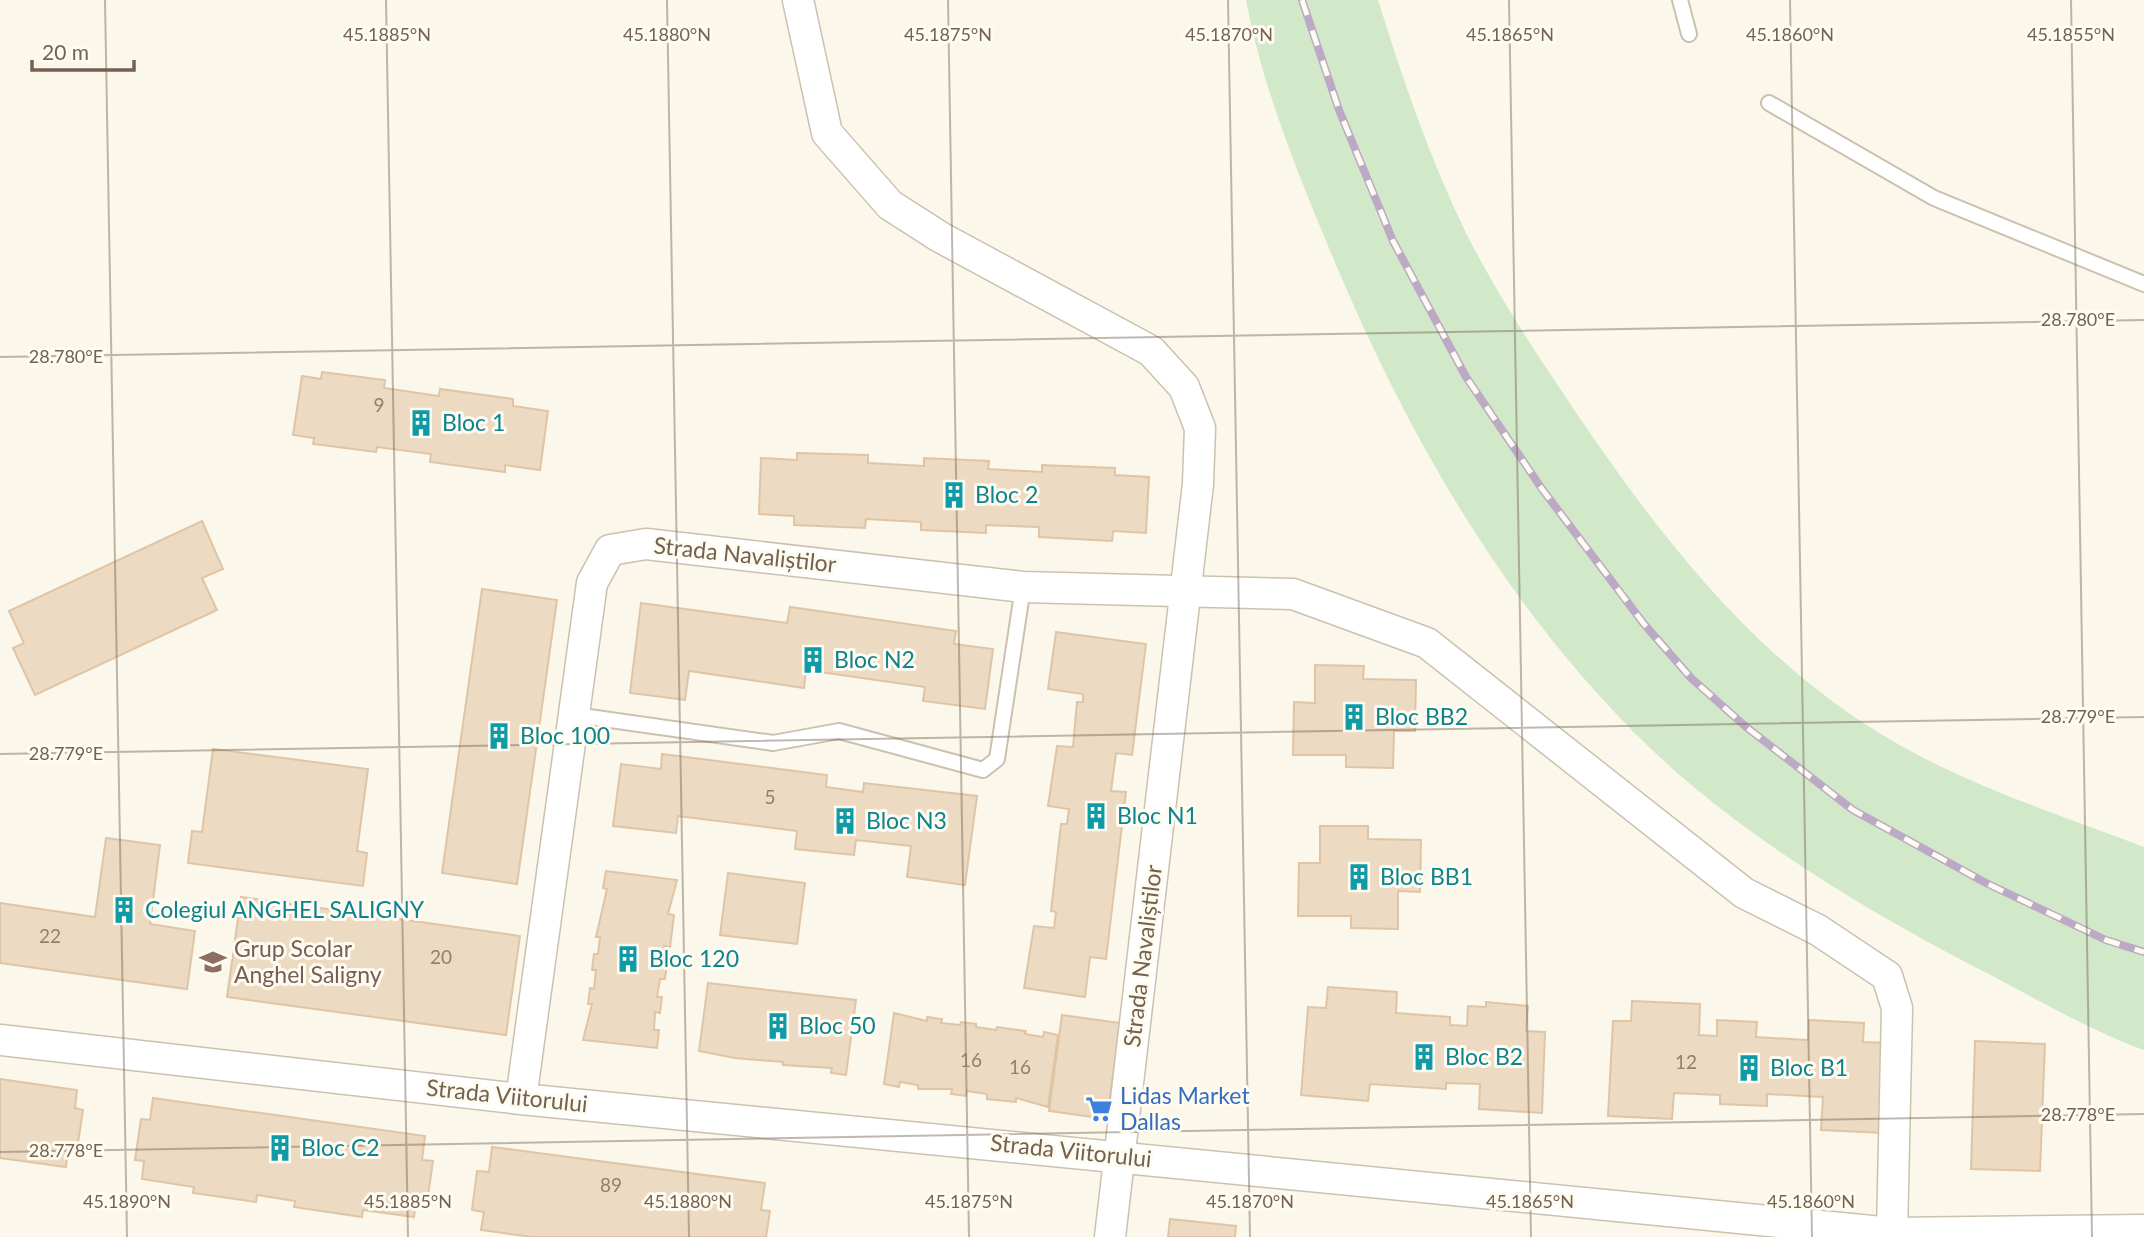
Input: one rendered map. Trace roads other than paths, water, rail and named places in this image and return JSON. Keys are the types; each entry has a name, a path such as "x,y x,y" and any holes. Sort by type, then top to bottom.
{"street":[{"name":"Strada Navaliștilor","path":"798,0 827,133 890,205 940,237 1152,351 1184,387 1200,428 1198,484 1186,592 1110,1237"},
{"name":"Strada Navaliștilor","path":"520,1099 592,583 610,550 646,544 1023,587 1186,592"},
{"path":"1186,592 1293,594 1427,643 1744,893 1818,930 1887,976 1897,1008 1892,1233"},
{"name":"Strada Viitorului","path":"0,1040 520,1099 1892,1233 2144,1230"}],"lane":[{"path":"1680,0 1689,34"},
{"path":"1769,103 1934,198 2144,284"},
{"path":"575,715 773,743 839,731 983,770 998,759 1023,587"}],"railway":[{"path":"1302,0 1339,110 1393,241 1466,377 1542,489 1644,624 1691,678 1745,726 1853,810 1986,883 2106,940 2144,952"}],"place":[{"name":"Bloc 1","path":"421,423"},
{"name":"Bloc 2","path":"954,495"},
{"name":"Bloc N2","path":"813,660"},
{"name":"Bloc BB2","path":"1354,717"},
{"name":"Bloc 100","path":"499,736"},
{"name":"Bloc N1","path":"1096,816"},
{"name":"Bloc N3","path":"845,821"},
{"name":"Bloc BB1","path":"1359,877"},
{"name":"Colegiul ANGHEL SALIGNY","path":"124,910"},
{"name":"Bloc 120","path":"628,959"},
{"name":"Grup Scolar Anghel Saligny","path":"213,962"},
{"name":"Bloc 50","path":"778,1026"},
{"name":"Bloc B2","path":"1424,1057"},
{"name":"Bloc B1","path":"1749,1068"},
{"name":"Lidas Market Dallas","path":"1099,1109"},
{"name":"Bloc C2","path":"280,1148"}]}
